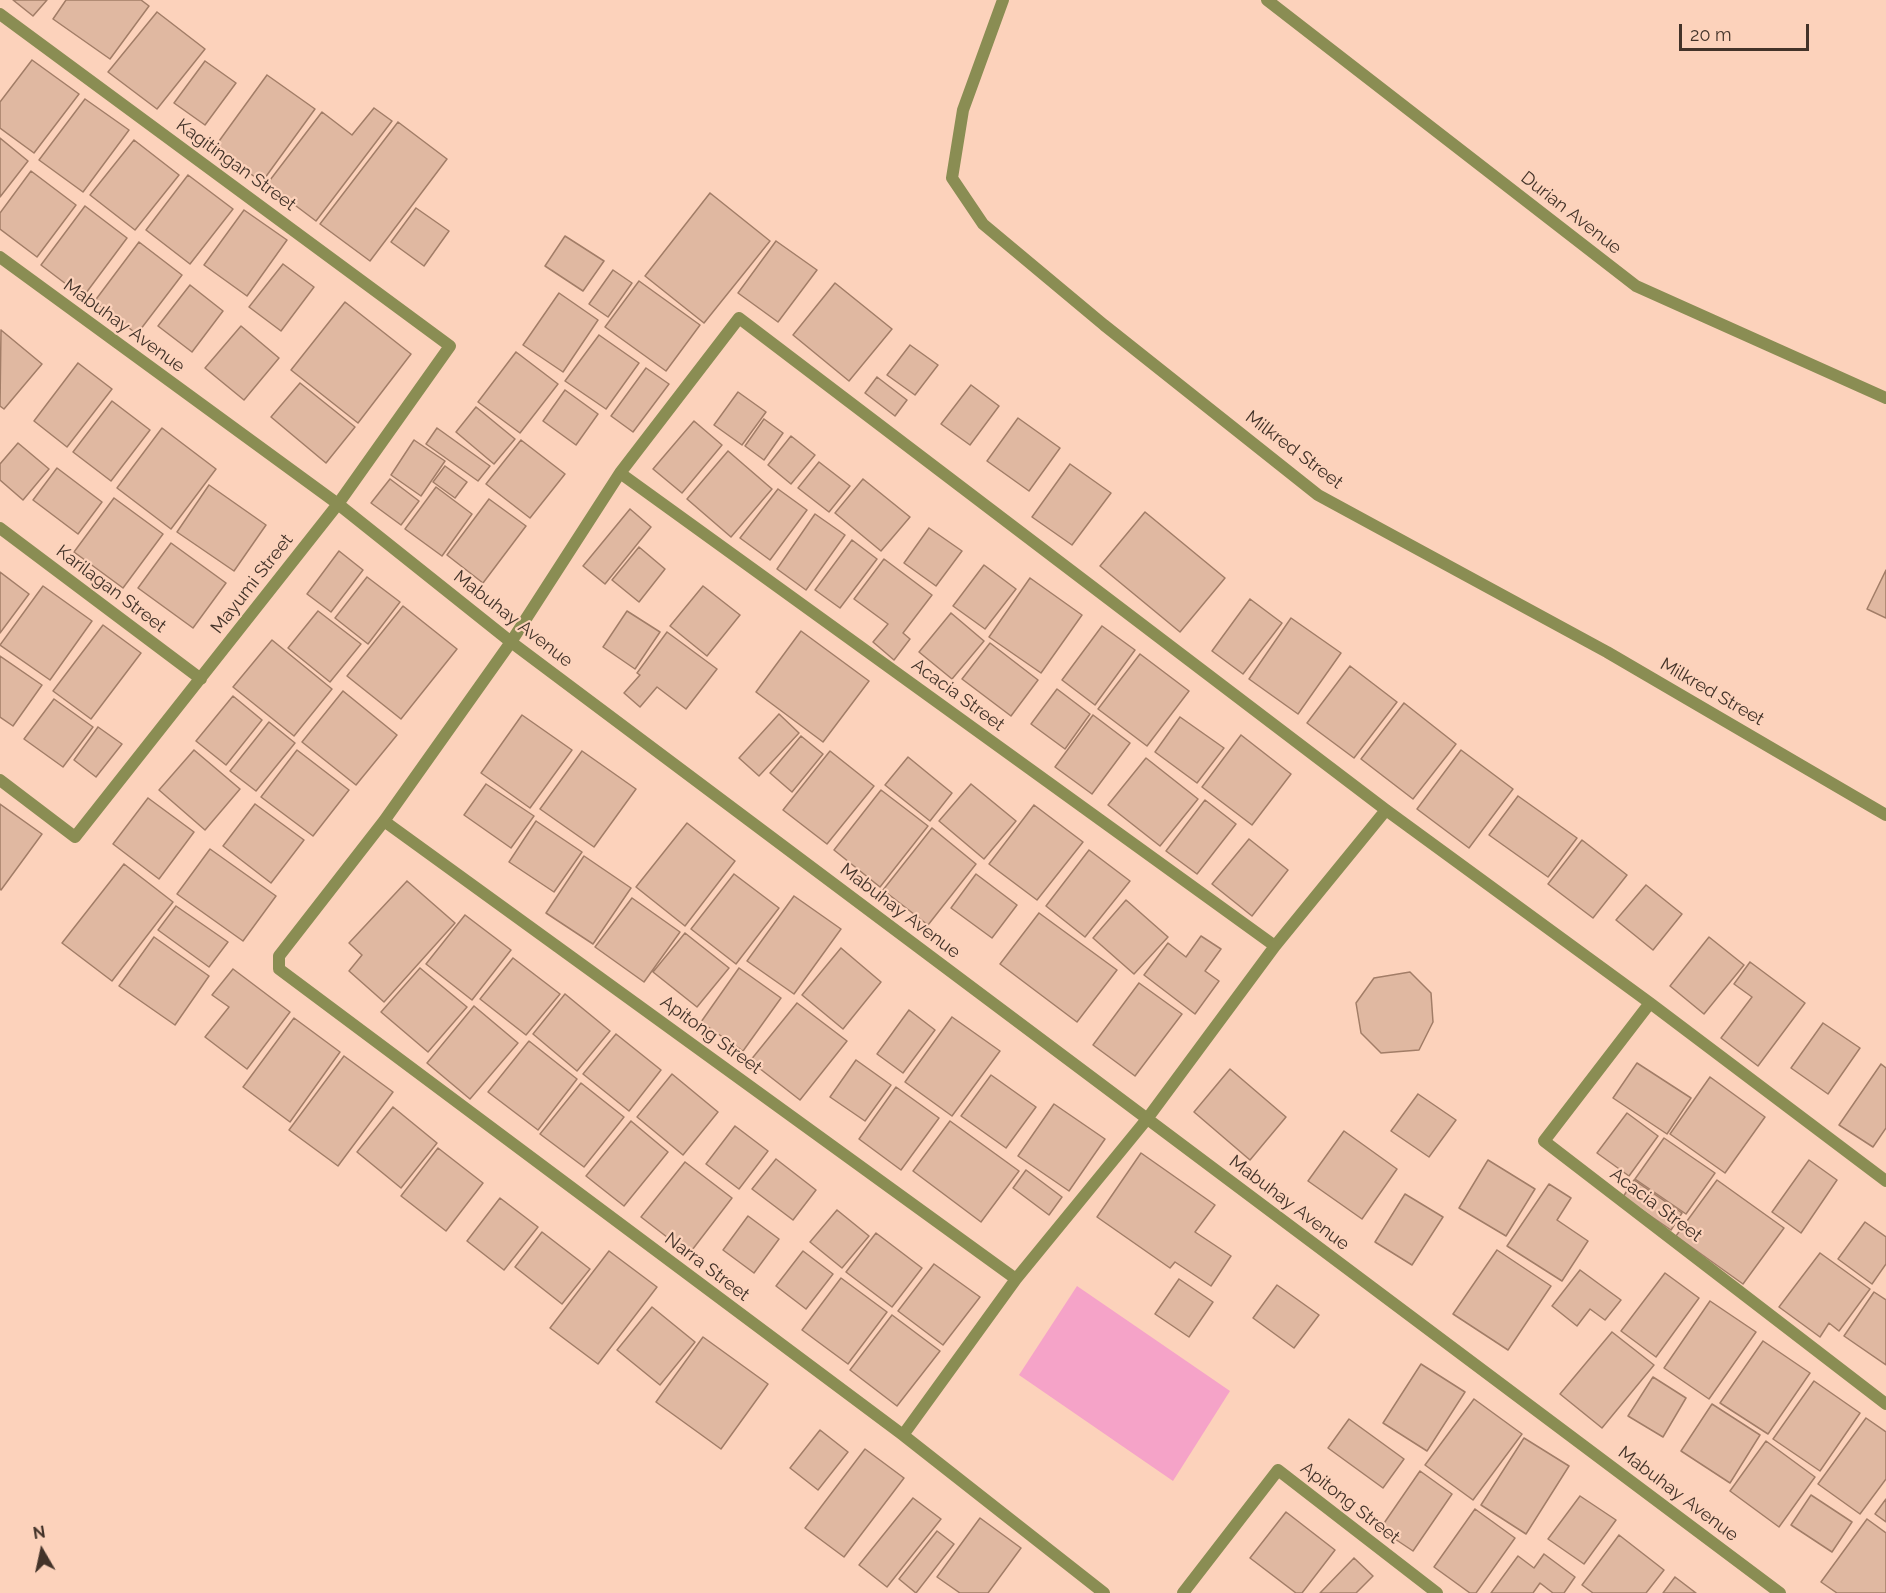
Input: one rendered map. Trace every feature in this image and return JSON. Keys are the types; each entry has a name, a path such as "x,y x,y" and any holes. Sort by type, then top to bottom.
{"street":[{"name":"Milkred Street","path":"1003,0 963,110 952,178 983,224 1104,325 1318,495 1607,651 1886,815"},
{"name":"Durian Avenue","path":"1267,0 1636,286 1886,398"},
{"name":"Kagitingan Street","path":"0,14 450,346"},
{"name":"Mabuhay Avenue","path":"0,257 338,504 511,642 1780,1593"},
{"path":"384,821 511,642 620,473 739,318 1386,810 1650,1003 1886,1181"},
{"name":"Mayumi Street","path":"0,780 75,837 338,504 450,346"},
{"name":"Acacia Street","path":"620,473 1275,946"},
{"name":"Karilagan Street","path":"0,528 201,679"},
{"path":"903,1435 1017,1279 1147,1119 1275,946 1386,810"},
{"name":"Narra Street","path":"384,821 279,956 279,969 285,976 903,1435 1104,1593"},
{"name":"Apitong Street","path":"384,821 1017,1279"},
{"name":"Acacia Street","path":"1650,1003 1544,1142 1886,1404"},
{"name":"Apitong Street","path":"1183,1593 1278,1470 1437,1593"}],"shaded area":[{"path":"1077,1286 1230,1391 1173,1481 1019,1375"}],"building":[{"path":"13,0 47,0 33,16"},
{"path":"66,0 141,0 149,6 110,59 53,19"},
{"path":"157,12 205,49 157,109 108,72"},
{"path":"32,60 79,94 34,153 0,128 0,102"},
{"path":"205,61 236,83 205,125 174,103"},
{"path":"267,75 315,109 262,182 214,148"},
{"path":"85,99 129,130 83,192 39,160"},
{"path":"374,108 392,121 316,221 267,184 322,112 352,135"},
{"path":"398,122 447,159 370,261 320,224"},
{"path":"0,138 28,161 0,197"},
{"path":"134,140 179,175 135,230 90,195"},
{"path":"31,171 76,205 37,257 0,229 0,213"},
{"path":"188,175 233,209 190,264 146,230"},
{"path":"710,193 770,241 704,323 645,276"},
{"path":"85,206 127,238 83,297 41,265"},
{"path":"416,208 449,231 424,266 391,242"},
{"path":"244,210 287,240 247,296 204,265"},
{"path":"565,236 604,261 583,291 545,266"},
{"path":"776,241 817,270 778,322 738,293"},
{"path":"139,242 182,275 137,334 94,302"},
{"path":"283,264 314,287 281,331 249,307"},
{"path":"613,270 632,283 608,317 589,304"},
{"path":"639,281 700,325 666,371 605,327"},
{"path":"835,283 892,329 849,381 793,335"},
{"path":"190,285 223,311 192,352 158,326"},
{"path":"559,293 598,320 563,372 523,345"},
{"path":"345,302 411,354 358,423 291,370"},
{"path":"241,326 279,358 244,400 205,368"},
{"path":"1,330 42,364 4,409 0,406"},
{"path":"599,335 639,363 606,409 565,381"},
{"path":"910,345 938,365 915,395 887,375"},
{"path":"516,352 558,384 520,433 478,402"},
{"path":"78,363 112,389 67,447 34,421"},
{"path":"646,368 669,384 633,432 611,416"},
{"path":"877,377 907,400 895,416 865,393"},
{"path":"300,383 355,427 326,463 271,417"},
{"path":"971,385 999,406 970,445 941,424"},
{"path":"565,390 598,414 576,445 543,421"},
{"path":"738,392 766,412 742,445 714,425"},
{"path":"112,401 150,430 111,481 73,452"},
{"path":"476,407 515,439 494,464 456,432"},
{"path":"1018,418 1060,448 1029,491 987,461"},
{"path":"764,419 783,433 764,460 745,446"},
{"path":"694,421 722,445 682,493 653,469"},
{"path":"162,428 216,469 171,529 117,488"},
{"path":"437,428 490,466 478,481 426,444"},
{"path":"791,436 815,455 791,484 768,465"},
{"path":"414,440 445,461 421,496 391,475"},
{"path":"521,440 565,474 530,518 486,484"},
{"path":"18,443 49,469 23,500 0,480 0,464"},
{"path":"728,451 772,489 731,537 687,499"},
{"path":"819,462 850,486 829,512 798,488"},
{"path":"1070,464 1111,493 1072,545 1032,517"},
{"path":"445,466 467,482 455,498 433,482"},
{"path":"57,468 102,502 78,534 33,500"},
{"path":"390,479 419,501 401,525 371,503"},
{"path":"863,479 910,517 881,551 835,513"},
{"path":"209,485 266,525 234,571 177,532"},
{"path":"436,487 472,514 442,556 405,529"},
{"path":"778,489 807,510 770,560 740,538"},
{"path":"114,498 163,534 123,588 74,552"},
{"path":"489,499 526,526 483,583 447,555"},
{"path":"630,509 651,527 605,584 583,566"},
{"path":"1145,512 1225,578 1180,632 1100,566"},
{"path":"815,514 845,535 806,590 777,569"},
{"path":"929,528 962,551 936,586 904,563"},
{"path":"852,540 877,559 840,608 815,590"},
{"path":"171,543 226,583 193,628 138,588"},
{"path":"639,547 665,569 639,602 612,580"},
{"path":"339,551 363,570 331,612 307,594"},
{"path":"884,559 932,595 903,633 910,639 894,660 873,642 888,624 854,599"},
{"path":"984,565 1016,589 985,629 953,606"},
{"path":"1886,570 1886,618 1867,609"},
{"path":"0,572 29,594 0,633"},
{"path":"367,577 400,602 368,644 335,618"},
{"path":"1030,578 1082,615 1041,673 989,637"},
{"path":"43,586 92,621 50,680 0,645"},
{"path":"703,586 740,615 707,656 670,626"},
{"path":"1250,599 1282,623 1243,674 1212,651"},
{"path":"403,606 457,649 401,719 347,676"},
{"path":"318,611 361,644 330,682 288,648"},
{"path":"627,611 660,632 635,669 603,647"},
{"path":"951,613 984,641 952,679 919,652"},
{"path":"1291,618 1341,653 1298,714 1249,679"},
{"path":"103,625 141,653 91,719 53,691"},
{"path":"1102,626 1135,650 1095,705 1062,680"},
{"path":"801,631 869,681 823,742 756,692"},
{"path":"667,632 717,669 686,709 657,687 640,707 624,693 640,675 637,673"},
{"path":"272,640 332,689 294,736 233,687"},
{"path":"990,643 1038,680 1011,716 962,679"},
{"path":"1140,654 1189,691 1147,746 1098,709"},
{"path":"0,656 42,685 13,726 0,717"},
{"path":"1350,666 1397,702 1354,758 1307,723"},
{"path":"1057,689 1090,714 1065,749 1031,724"},
{"path":"343,691 397,735 356,785 302,742"},
{"path":"233,696 262,720 226,765 196,741"},
{"path":"54,699 93,727 63,767 24,739"},
{"path":"1404,703 1456,744 1413,799 1361,759"},
{"path":"779,714 799,733 759,776 739,758"},
{"path":"522,715 572,750 530,808 481,773"},
{"path":"1093,715 1130,743 1092,794 1055,767"},
{"path":"1180,717 1224,748 1197,783 1155,752"},
{"path":"269,722 295,743 256,791 230,771"},
{"path":"98,727 122,744 96,777 74,760"},
{"path":"1241,735 1291,774 1252,825 1202,787"},
{"path":"801,736 823,754 792,792 770,773"},
{"path":"194,750 240,789 205,830 159,790"},
{"path":"297,750 349,790 313,836 261,797"},
{"path":"1461,750 1513,789 1469,848 1417,809"},
{"path":"582,751 636,789 594,847 540,809"},
{"path":"830,751 874,786 827,844 783,810"},
{"path":"908,757 952,793 930,821 885,785"},
{"path":"1146,758 1198,799 1160,846 1108,805"},
{"path":"486,784 534,816 511,848 464,815"},
{"path":"971,784 1016,821 984,859 939,821"},
{"path":"881,790 928,826 880,887 834,850"},
{"path":"1518,796 1577,838 1548,877 1489,835"},
{"path":"148,798 194,832 159,879 113,844"},
{"path":"1205,800 1236,824 1197,874 1166,851"},
{"path":"0,804 42,834 1,890 0,889"},
{"path":"255,804 304,840 271,883 223,846"},
{"path":"1034,805 1083,842 1037,900 989,864"},
{"path":"536,821 582,852 554,892 509,862"},
{"path":"687,823 735,861 685,926 636,887"},
{"path":"932,828 976,864 928,925 883,890"},
{"path":"1249,839 1288,870 1252,916 1212,884"},
{"path":"1582,840 1627,875 1593,918 1548,884"},
{"path":"210,849 276,896 243,941 177,894"},
{"path":"1089,850 1130,881 1085,937 1046,906"},
{"path":"584,856 631,888 593,944 546,913"},
{"path":"124,864 173,902 112,981 62,943"},
{"path":"734,874 779,908 736,964 691,929"},
{"path":"976,874 1017,905 992,938 951,908"},
{"path":"407,881 455,923 384,1002 349,971 362,955 349,943"},
{"path":"1646,885 1682,914 1653,950 1616,920"},
{"path":"794,896 841,929 794,994 747,961"},
{"path":"632,898 680,932 644,982 595,947"},
{"path":"1126,900 1168,937 1134,974 1093,938"},
{"path":"176,906 228,942 209,967 158,930"},
{"path":"1039,913 1117,970 1077,1022 1000,964"},
{"path":"465,915 511,950 472,1000 426,964"},
{"path":"685,933 729,968 697,1007 653,972"},
{"path":"1201,936 1221,949 1205,971 1219,981 1195,1014 1144,975 1168,943 1186,957"},
{"path":"154,937 209,976 175,1025 119,986"},
{"path":"1709,937 1744,965 1704,1014 1670,986"},
{"path":"841,948 881,982 843,1029 802,995"},
{"path":"513,958 560,994 526,1035 480,999"},
{"path":"1750,962 1805,1003 1758,1066 1721,1038 1752,997 1734,984"},
{"path":"420,968 467,1007 428,1052 381,1012"},
{"path":"739,968 781,998 743,1051 701,1022"},
{"path":"233,969 290,1012 247,1069 205,1037 229,1007 212,995"},
{"path":"1410,972 1431,993 1433,1022 1419,1050 1381,1053 1361,1033 1356,1003 1374,978"},
{"path":"1139,983 1182,1014 1135,1076 1093,1045"},
{"path":"565,994 610,1031 577,1071 533,1034"},
{"path":"797,1003 847,1041 800,1100 750,1061"},
{"path":"474,1006 518,1043 470,1099 427,1063"},
{"path":"909,1010 935,1030 903,1073 877,1054"},
{"path":"952,1017 1000,1051 952,1116 905,1082"},
{"path":"294,1018 340,1052 290,1122 243,1087"},
{"path":"1823,1023 1860,1048 1828,1094 1791,1068"},
{"path":"616,1034 661,1070 629,1111 583,1074"},
{"path":"529,1041 577,1079 538,1130 488,1092"},
{"path":"344,1056 393,1092 338,1166 289,1130"},
{"path":"856,1060 891,1085 865,1121 830,1097"},
{"path":"1637,1063 1691,1098 1667,1134 1613,1098"},
{"path":"1881,1064 1886,1068 1886,1128 1873,1147 1839,1125"},
{"path":"1230,1069 1286,1117 1250,1160 1194,1112"},
{"path":"672,1074 718,1112 683,1155 637,1117"},
{"path":"991,1075 1036,1107 1006,1148 961,1116"},
{"path":"1710,1077 1765,1117 1725,1173 1670,1134"},
{"path":"581,1083 624,1117 584,1167 540,1134"},
{"path":"896,1087 939,1118 901,1170 859,1139"},
{"path":"1418,1094 1456,1120 1429,1157 1391,1131"},
{"path":"1054,1104 1105,1139 1069,1191 1018,1156"},
{"path":"393,1107 437,1143 401,1188 357,1152"},
{"path":"1627,1113 1658,1136 1629,1176 1597,1153"},
{"path":"631,1121 668,1152 624,1206 586,1176"},
{"path":"950,1121 1019,1171 981,1222 913,1171"},
{"path":"735,1126 768,1151 739,1189 706,1164"},
{"path":"1344,1131 1397,1169 1362,1219 1308,1181"},
{"path":"1664,1138 1715,1173 1686,1214 1635,1179"},
{"path":"438,1148 483,1183 446,1231 401,1196"},
{"path":"1141,1153 1215,1205 1195,1232 1231,1256 1211,1286 1175,1262 1170,1268 1097,1217"},
{"path":"776,1159 816,1190 793,1220 752,1189"},
{"path":"1488,1160 1535,1189 1506,1236 1459,1208"},
{"path":"1809,1160 1837,1180 1801,1233 1772,1212"},
{"path":"685,1162 732,1198 689,1254 641,1217"},
{"path":"1026,1170 1062,1197 1049,1215 1013,1188"},
{"path":"1634,1180 1682,1213 1671,1230 1623,1197"},
{"path":"1717,1180 1784,1228 1743,1284 1676,1236"},
{"path":"1549,1184 1571,1198 1557,1220 1588,1241 1562,1281 1507,1246"},
{"path":"1405,1194 1443,1217 1412,1265 1375,1242"},
{"path":"500,1198 538,1227 504,1270 467,1241"},
{"path":"837,1210 869,1236 842,1268 810,1242"},
{"path":"748,1216 779,1239 754,1273 723,1250"},
{"path":"1865,1222 1886,1237 1886,1264 1872,1284 1838,1259"},
{"path":"542,1232 590,1269 562,1304 515,1267"},
{"path":"876,1233 922,1268 892,1307 846,1272"},
{"path":"1497,1250 1551,1286 1508,1350 1453,1314"},
{"path":"609,1251 657,1287 598,1364 550,1328"},
{"path":"803,1251 833,1274 806,1309 776,1286"},
{"path":"1820,1253 1870,1289 1839,1331 1829,1323 1820,1337 1779,1307"},
{"path":"934,1264 980,1297 943,1345 898,1311"},
{"path":"1580,1270 1621,1300 1605,1320 1590,1309 1577,1326 1552,1306"},
{"path":"1665,1273 1699,1298 1656,1357 1621,1331"},
{"path":"841,1278 887,1312 848,1364 802,1330"},
{"path":"1179,1279 1213,1302 1189,1337 1155,1314"},
{"path":"1277,1285 1319,1315 1294,1348 1253,1318"},
{"path":"1874,1292 1886,1300 1886,1365 1844,1336"},
{"path":"1710,1301 1756,1332 1709,1399 1664,1368"},
{"path":"652,1307 695,1342 660,1385 617,1350"},
{"path":"892,1315 940,1351 897,1406 850,1370"},
{"path":"1612,1332 1654,1365 1602,1428 1560,1394"},
{"path":"703,1337 768,1384 721,1449 656,1402"},
{"path":"1763,1341 1810,1373 1768,1434 1720,1403"},
{"path":"1421,1364 1465,1392 1427,1451 1383,1423"},
{"path":"1653,1377 1686,1398 1663,1437 1628,1416"},
{"path":"1814,1381 1860,1413 1820,1471 1773,1439"},
{"path":"1474,1399 1522,1434 1473,1500 1425,1465"},
{"path":"1712,1404 1760,1435 1730,1483 1681,1451"},
{"path":"1866,1418 1886,1432 1886,1479 1860,1514 1818,1484"},
{"path":"1349,1419 1404,1459 1383,1488 1328,1448"},
{"path":"820,1430 848,1452 818,1490 790,1468"},
{"path":"1524,1438 1569,1466 1526,1534 1481,1505"},
{"path":"1766,1441 1815,1477 1779,1527 1730,1491"},
{"path":"865,1449 904,1478 844,1557 805,1528"},
{"path":"1420,1471 1452,1494 1413,1551 1380,1529"},
{"path":"1811,1495 1852,1522 1832,1552 1791,1525"},
{"path":"1580,1496 1616,1520 1584,1564 1548,1539"},
{"path":"913,1498 941,1519 887,1587 859,1565"},
{"path":"1886,1499 1886,1522 1875,1514"},
{"path":"1475,1509 1515,1538 1476,1593 1470,1593 1434,1567"},
{"path":"1286,1512 1335,1550 1302,1593 1296,1593 1250,1558"},
{"path":"980,1518 1021,1548 988,1593 960,1593 937,1577"},
{"path":"1867,1519 1886,1533 1886,1593 1837,1593 1821,1582"},
{"path":"937,1531 954,1544 916,1593 899,1579"},
{"path":"1619,1535 1664,1570 1646,1593 1593,1593 1582,1585"},
{"path":"1544,1554 1575,1577 1564,1593 1553,1593 1540,1583 1533,1593 1491,1593 1518,1556 1534,1568"},
{"path":"1354,1558 1373,1576 1356,1593 1320,1593"},
{"path":"1675,1577 1696,1593 1663,1593"}]}
